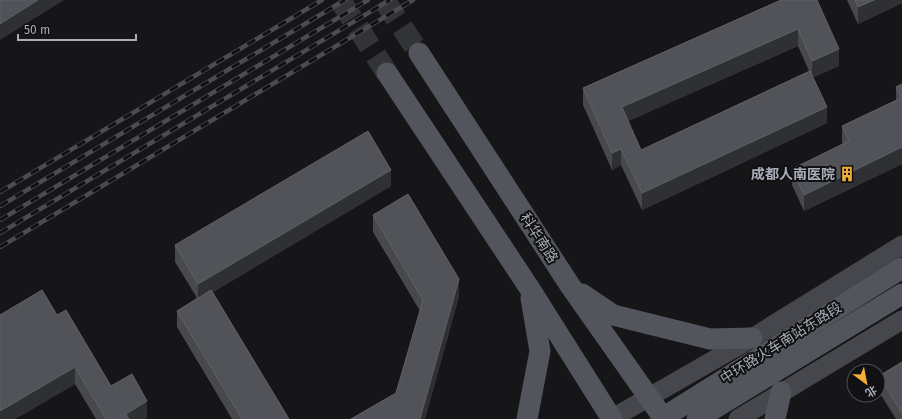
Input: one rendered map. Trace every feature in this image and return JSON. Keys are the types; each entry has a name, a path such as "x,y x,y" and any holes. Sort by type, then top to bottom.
{"main road":[{"name":"科华南路","path":"419,53 572,287 649,396 662,419"},
{"path":"388,72 530,289 612,419 649,396 752,338 902,245"},
{"name":"中环路火车南站东路段","path":"662,419 902,268"},
{"path":"572,287 613,315 710,339 752,338"},
{"path":"527,419 540,351 530,289"},
{"name":"中环路火车南站东路段","path":"697,419 902,294"},
{"path":"738,419 902,320"},
{"path":"775,419 781,392"}],"building":[{"path":"0,0 38,0 0,24"},
{"path":"781,0 817,0 839,49 812,61 798,29 622,107 641,150 810,71 827,107 642,193 621,149 612,153 583,88"},
{"path":"855,0 874,0 858,7"},
{"path":"902,84 902,147 804,195 792,169 849,141 842,126 901,98 896,87"},
{"path":"368,131 391,170 198,284 175,245"},
{"path":"408,194 459,279 420,419 351,419 396,393 423,300 373,215"},
{"path":"42,290 57,315 66,310 111,386 132,374 147,401 126,414 129,419 106,419 75,367 0,411 0,315"},
{"path":"211,290 289,419 242,419 177,311"},
{"path":"902,362 902,413 886,387 886,372"}],"tunnel":[{"path":"340,0 387,73"},
{"path":"384,0 419,53"}],"railway":[{"path":"0,192 322,0"},
{"path":"0,206 345,0"},
{"path":"0,220 368,0"},
{"path":"0,233 390,0"},
{"path":"0,247 413,0"}],"place":[{"name":"成都人南医院","path":"847,174"}]}
